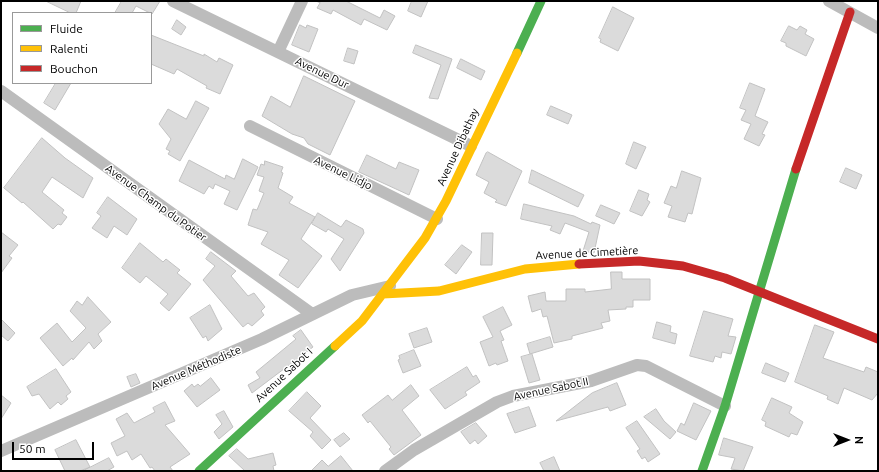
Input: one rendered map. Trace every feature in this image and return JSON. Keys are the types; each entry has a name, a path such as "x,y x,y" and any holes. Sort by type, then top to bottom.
{"street":[{"name":"Avenue Dur","path":"173,1 471,146"},
{"path":"278,52 302,1"},
{"name":"Avenue Dibathay","path":"387,290 426,238 437,219 541,1"},
{"path":"829,1 878,28"},
{"path":"702,471 725,406 802,148 850,12"},
{"name":"Avenue Champ du Potier","path":"1,91 312,314"},
{"name":"Avenue Lidjo","path":"250,126 437,219"},
{"name":"Avenue de Cimetière","path":"387,290 439,291 525,269 544,266 639,261 683,266 725,278 878,339"},
{"name":"Avenue Méthodiste","path":"1,451 262,339 352,295 387,290"},
{"name":"Avenue Sabot I","path":"199,471 362,320 387,290"},
{"name":"Avenue Sabot II","path":"385,471 414,450 497,402 520,395 591,381 637,365 646,366 725,406"}],"building":[{"path":"46,1 81,1 76,12 69,12"},
{"path":"122,1 160,1 152,14 152,12 148,12 136,6 133,12 116,12"},
{"path":"316,1 346,1 380,18 384,10 395,16 387,30 364,19 361,25 333,10 331,14 317,8 320,3"},
{"path":"412,1 428,1 421,17 408,11"},
{"path":"613,7 634,18 618,51 600,42 601,39 599,38"},
{"path":"177,20 186,27 181,35 172,29"},
{"path":"300,25 306,28 307,25 318,29 309,52 292,45"},
{"path":"789,26 797,30 800,26 807,30 805,34 814,39 806,56 786,46 786,43 781,41"},
{"path":"152,35 204,56 204,54 217,62 219,58 233,65 220,94 206,88 207,86 177,69 174,74 152,64"},
{"path":"416,45 452,59 438,99 429,98 441,65 413,53"},
{"path":"348,48 358,51 354,64 344,61"},
{"path":"461,59 485,71 481,80 457,68"},
{"path":"304,76 355,101 330,155 308,144 304,138 292,134 262,116 271,96 290,107"},
{"path":"750,83 765,89 755,116 768,122 762,134 765,135 759,146 744,139 751,124 741,120 746,110 740,108"},
{"path":"55,84 70,84 55,110 44,103"},
{"path":"196,101 209,108 180,161 168,154 170,151 166,149 171,139 159,124 168,109 186,119"},
{"path":"551,106 572,115 568,124 547,115"},
{"path":"42,138 65,158 93,178 83,198 52,177 42,192 64,210 62,213 67,217 61,225 58,224 53,229 23,202 22,203 4,188"},
{"path":"634,142 646,147 636,169 626,164"},
{"path":"488,152 522,171 506,206 495,202 497,200 484,193 489,182 476,175 486,153"},
{"path":"367,155 396,169 399,162 419,170 409,195 359,172"},
{"path":"243,159 258,167 237,210 224,204 230,191 215,184 213,189 209,186 204,194 179,181 189,160 225,179 226,175 234,179"},
{"path":"265,161 283,167 281,172 283,173 278,188 293,197 289,203 315,217 301,239 322,256 298,288 279,275 289,260 261,244 268,232 248,225 253,209 257,210 264,193 259,191 264,177 257,175 261,164 264,165"},
{"path":"846,168 862,175 856,189 840,182"},
{"path":"532,170 584,195 578,207 529,183"},
{"path":"682,171 701,178 692,214 688,213 685,222 668,217 672,206 664,203 671,186 676,188"},
{"path":"639,190 649,194 647,200 650,202 642,216 630,211"},
{"path":"108,197 137,219 127,235 114,226 107,238 92,228 101,216 97,213"},
{"path":"524,204 574,216 591,224 592,222 600,225 594,253 583,251 589,232 565,223 560,234 550,230 552,226 521,219"},
{"path":"601,205 620,213 614,224 596,216"},
{"path":"318,213 341,227 346,220 363,229 364,233 340,271 331,259 344,239 328,229 326,232 312,224"},
{"path":"1,232 18,245 9,256 12,258 1,273"},
{"path":"482,233 493,233 492,265 481,265"},
{"path":"140,243 163,262 166,259 180,270 177,273 191,284 169,311 160,303 168,294 146,276 140,283 122,268"},
{"path":"462,245 472,252 456,274 445,265"},
{"path":"211,252 236,271 231,276 248,296 254,293 265,307 261,311 264,315 252,326 248,323 243,327 203,280 215,266 206,259"},
{"path":"611,272 622,272 622,279 650,279 650,300 633,300 633,307 608,310 610,321 601,323 603,328 572,336 572,339 554,343 547,316 543,317 541,309 532,312 528,296 545,292 546,301 566,301 566,289 585,289 585,292 611,289"},
{"path":"88,297 111,322 98,334 102,341 94,349 89,342 73,360 72,358 63,366 40,338 57,323 72,342 86,328 70,311 77,301 82,305"},
{"path":"210,305 222,329 208,341 206,336 203,338 190,318"},
{"path":"503,307 512,325 500,331 504,340 501,341 508,361 489,366 480,342 493,337 483,317"},
{"path":"704,311 733,319 728,336 736,337 731,354 722,352 721,358 715,356 713,362 690,356"},
{"path":"1,319 15,333 8,341 1,335"},
{"path":"657,322 671,326 670,332 677,334 675,344 653,338"},
{"path":"815,325 834,332 823,358 864,372 866,367 878,372 878,393 872,400 844,388 838,404 827,399 828,396 795,382"},
{"path":"427,328 432,342 414,348 409,334"},
{"path":"301,330 313,347 252,393 248,385 260,378 256,372 296,339 293,336"},
{"path":"550,337 553,347 530,354 527,344"},
{"path":"414,350 421,366 403,373 398,360 400,359 399,356"},
{"path":"532,354 540,380 529,383 521,357"},
{"path":"766,363 789,373 785,382 762,373"},
{"path":"467,367 473,377 476,375 480,382 465,392 467,395 445,409 430,390"},
{"path":"56,369 71,392 66,396 68,399 61,405 58,402 50,409 39,394 32,396 27,387"},
{"path":"136,374 140,383 131,387 127,377"},
{"path":"211,378 220,390 197,407 184,391 192,384 194,387 198,384 200,386"},
{"path":"617,383 626,405 610,411 608,407 556,421 592,393"},
{"path":"411,385 419,396 402,410 421,435 394,455 389,449 391,447 370,421 368,423 362,415 388,395 392,400"},
{"path":"307,392 321,406 310,418 331,440 322,449 310,436 313,432 289,411"},
{"path":"1,395 11,403 1,419"},
{"path":"772,398 792,407 789,413 803,422 797,435 791,433 789,437 765,426 766,422 762,420"},
{"path":"165,402 175,421 165,425 190,454 170,467 173,471 155,471 152,467 150,468 141,454 132,460 127,451 117,456 111,443 125,436 116,419 127,413 134,423 155,412 153,408"},
{"path":"694,403 711,411 696,440 677,431 681,423 684,425"},
{"path":"529,407 536,426 515,433 507,414"},
{"path":"656,409 664,421 676,432 670,439 644,417"},
{"path":"224,411 233,427 219,439 214,432 222,424 216,415"},
{"path":"637,421 660,454 648,462 645,457 642,459 637,451 640,449 626,428"},
{"path":"476,423 487,436 478,444 475,440 470,444 461,432"},
{"path":"344,433 350,439 340,447 334,440"},
{"path":"724,438 753,447 743,471 731,469 735,458 719,455"},
{"path":"76,440 90,467 80,471 65,471 55,450"},
{"path":"237,449 248,459 273,453 276,465 273,466 274,471 245,471 229,456"},
{"path":"341,456 353,471 311,471 322,460 328,466"},
{"path":"554,457 560,471 544,471 540,463"},
{"path":"109,458 114,467 107,471 83,471"}],"traffic: fast":[{"path":"517,53 541,1"},
{"path":"702,471 725,406 796,169"},
{"path":"199,471 335,346"}],"traffic: slow":[{"path":"335,346 362,321 425,238 446,201 517,53"},
{"path":"383,294 439,291 525,269 579,264"}],"traffic: jam":[{"path":"796,169 850,12"},
{"path":"579,264 639,261 683,266 725,278 878,339"}]}
